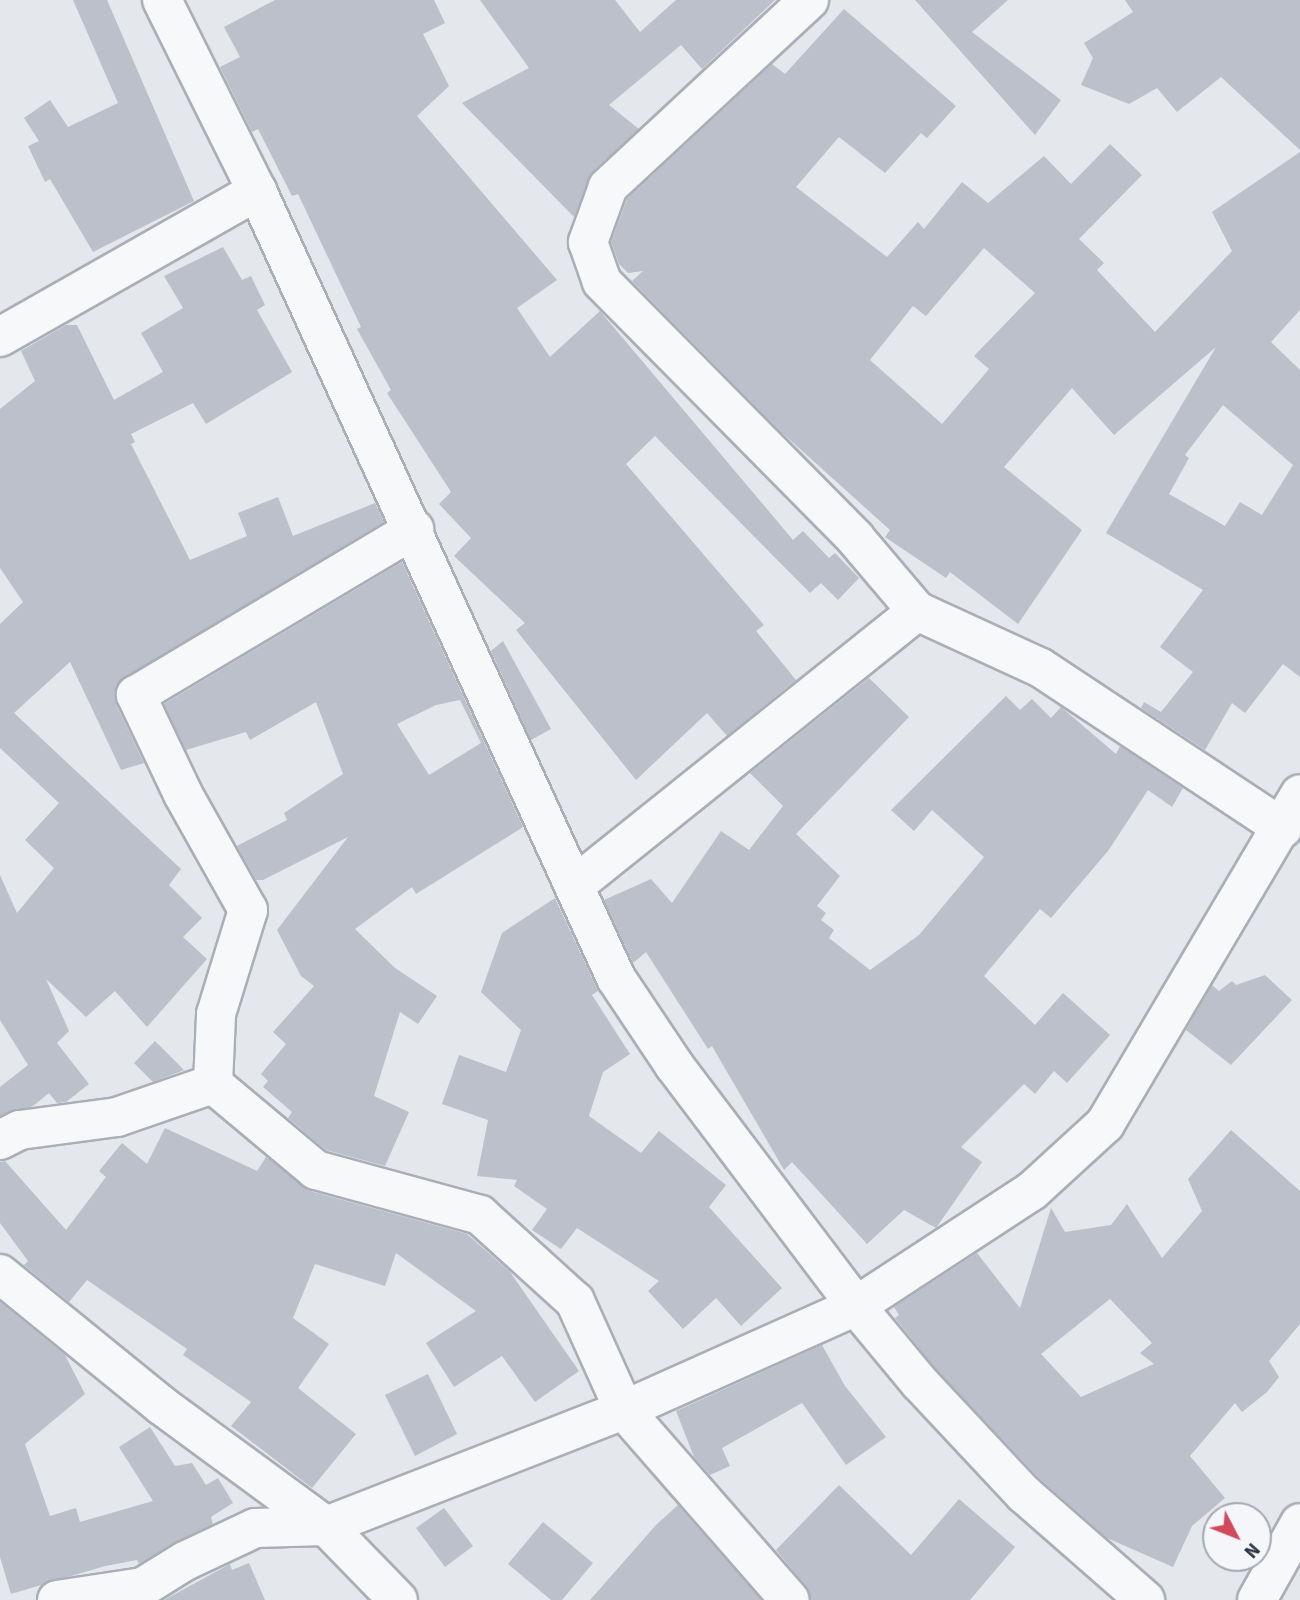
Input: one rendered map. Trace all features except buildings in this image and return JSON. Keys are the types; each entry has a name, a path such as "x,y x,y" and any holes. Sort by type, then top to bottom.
{"street":[{"path":"162,0 257,191 414,529 616,978 674,1065 856,1306 1024,1494 1145,1600"},
{"path":"809,0 608,187 588,243 602,282 855,538 916,611 1041,668 1283,828"},
{"path":"0,337 257,191"},
{"path":"213,1084 216,1014 248,909 183,794 136,695 414,529"},
{"path":"574,886 916,611"},
{"path":"57,1600 143,1587 185,1561 255,1528 326,1525 624,1410 856,1306 1032,1191 1105,1124 1283,828 1300,794"},
{"path":"0,1140 20,1130 117,1117 213,1084"},
{"path":"213,1084 316,1170 480,1215 575,1301 624,1410 790,1600"},
{"path":"0,1274 161,1405 326,1525 398,1600"},
{"path":"1257,1600 1300,1523"}]}
